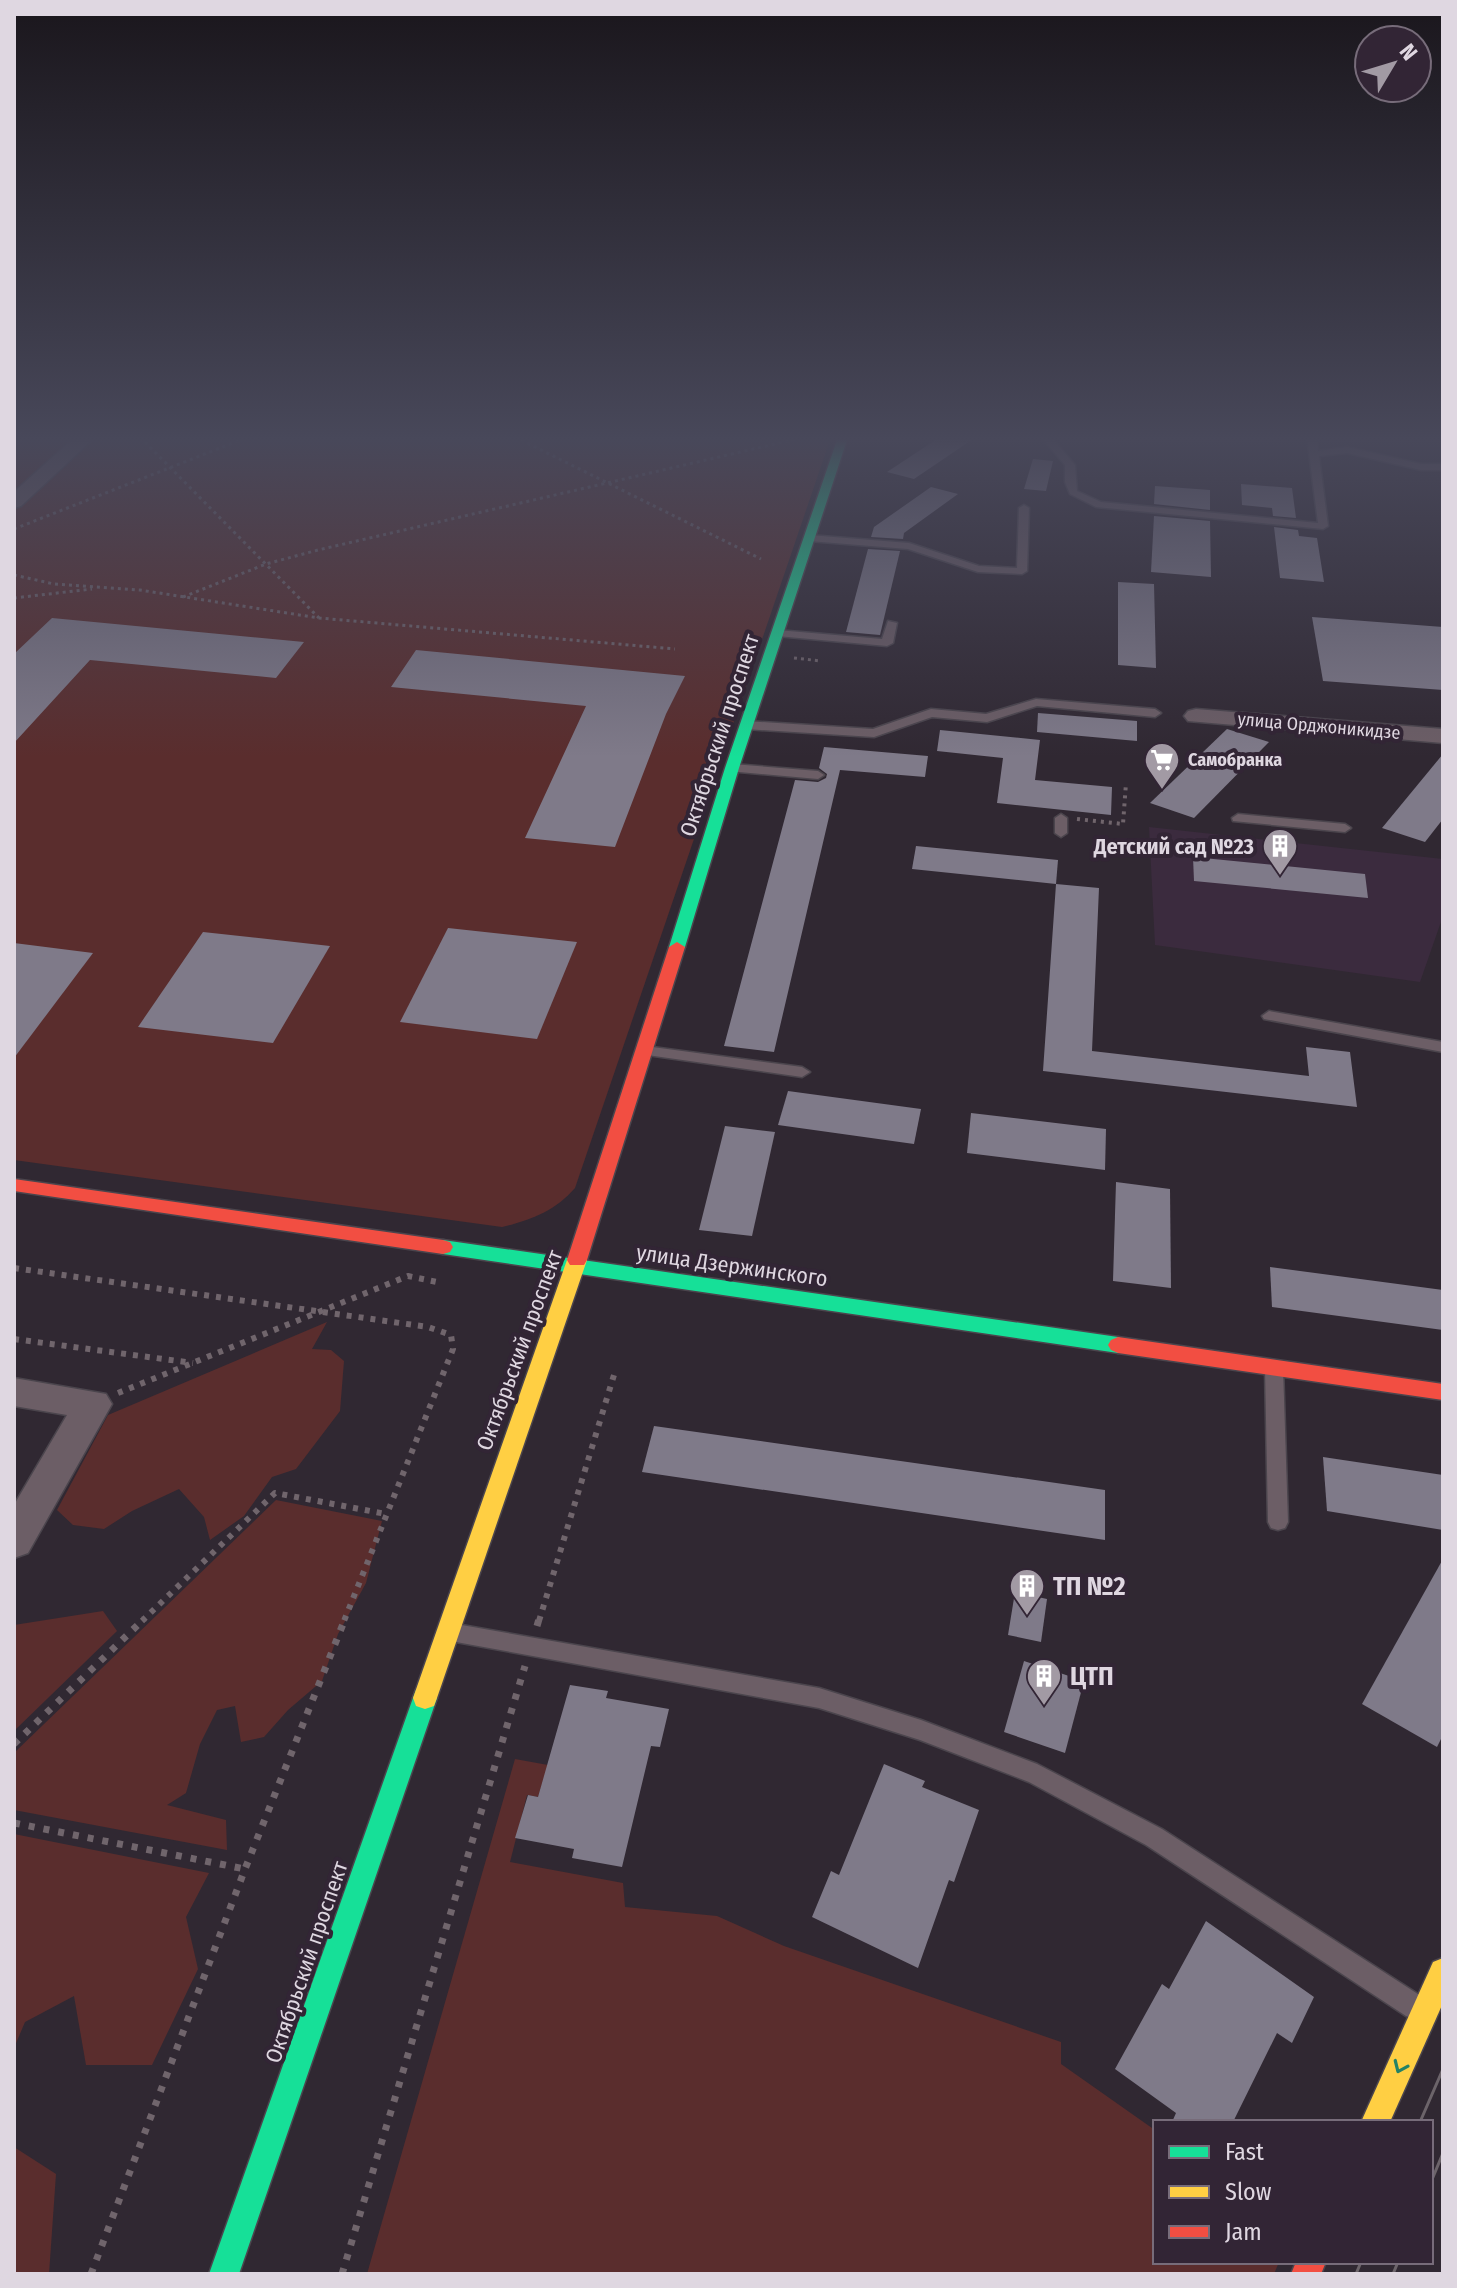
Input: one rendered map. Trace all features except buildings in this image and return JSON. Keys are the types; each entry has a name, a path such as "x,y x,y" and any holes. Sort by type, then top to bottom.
{"street":[{"name":"Октябрьский проспект","path":"224,2274 575,1267 732,768 807,544"},
{"name":"улица Орджоникидзе","path":"1196,716 1443,736"},
{"name":"улица Дзержинского","path":"14,1185 1443,1392"},
{"path":"14,1392 93,1404 14,1541"},
{"path":"1376,2120 1443,1972"}],"lane":[{"path":"881,544 909,546 978,569 1022,571 1023,544"},
{"path":"777,633 887,643 892,623"},
{"path":"746,725 874,733 931,713 987,718 1036,702 1155,713"},
{"path":"732,768 818,775"},
{"path":"1061,818 1061,833"},
{"path":"1238,818 1345,828"},
{"path":"1269,1016 1443,1047"},
{"path":"645,1051 802,1072"},
{"path":"1274,1368 1278,1522"},
{"path":"446,1631 819,1698 921,1730 1037,1775 1154,1837 1424,2013"}],"path":[{"path":"246,544 319,618"},
{"path":"181,598 266,564 348,544"},
{"path":"730,544 761,559"},
{"path":"14,575 54,584 105,588 319,618 675,649"},
{"path":"14,598 105,588"},
{"path":"1061,818 1123,824 1126,783"},
{"path":"14,1268 428,1327 451,1335 453,1349 245,1869 91,2274"},
{"path":"93,1404 408,1276 442,1283"},
{"path":"14,1339 194,1363"},
{"path":"342,2274 614,1375"},
{"path":"14,1744 275,1493 386,1514"},
{"path":"14,1823 245,1869"}],"shaded area":[{"path":"14,544 795,544 575,1188 559,1203 533,1218 502,1227 14,1160"},
{"path":"1149,827 1443,859 1443,916 1420,982 1155,945"},
{"path":"327,1322 312,1349 331,1350 344,1361 340,1411 296,1469 272,1477 244,1516 210,1540 204,1517 179,1489 132,1511 104,1529 73,1525 57,1510 108,1415"},
{"path":"276,1500 382,1521 366,1583 338,1634 322,1681 288,1710 264,1737 241,1742 235,1706 217,1710 200,1744 186,1793 167,1805 226,1820 227,1850 14,1810 14,1753"},
{"path":"103,1611 117,1631 14,1731 14,1625"},
{"path":"515,1759 548,1765 538,1797 527,1795 510,1862 623,1883 625,1907 717,1916 784,1946 1061,2042 1061,2064 1152,2128 1153,2264 1278,2264 1274,2274 367,2274"},
{"path":"14,1834 209,1873 186,1917 198,1969 152,2065 86,2065 74,1996 25,2022 14,2048"},
{"path":"14,2147 56,2174 49,2274 14,2274"}],"tram line":[{"path":"1421,2120 1443,2069"},
{"path":"1433,2177 1443,2153"},
{"path":"1356,2274 1360,2264"},
{"path":"1393,2274 1397,2264"}],"traffic: fast":[{"path":"677,947 732,768 807,544"},
{"path":"443,1247 1118,1345"},
{"path":"224,2274 425,1698"}],"traffic: slow":[{"path":"425,1698 577,1260"},
{"path":"1376,2120 1443,1972"}],"traffic: jam":[{"path":"577,1260 677,947"},
{"path":"14,1185 443,1247"},
{"path":"1118,1345 1443,1392"},
{"path":"1306,2274 1310,2264"}],"place":[{"name":"Самобранка","path":"1162,791"},
{"name":"Детский сад №23","path":"1280,877"},
{"name":"ТП №2","path":"1027,1617"},
{"name":"ЦТП","path":"1044,1707"}]}
